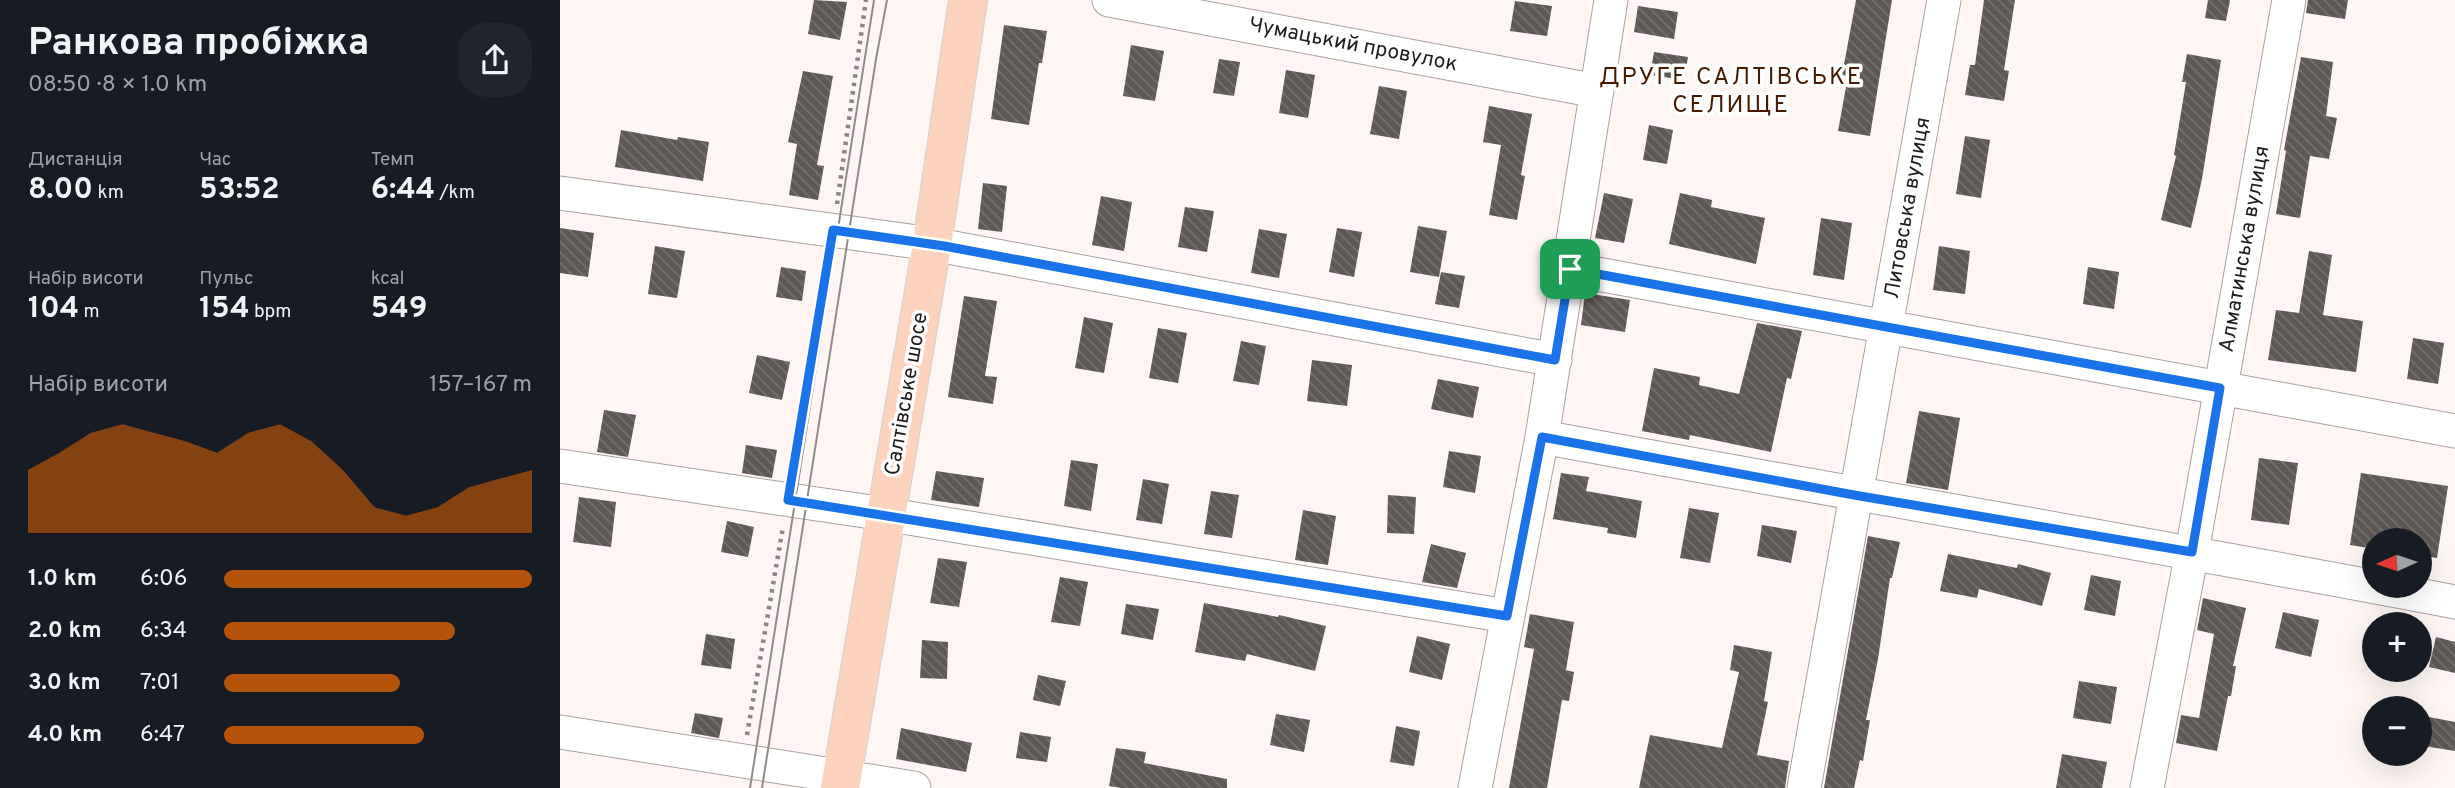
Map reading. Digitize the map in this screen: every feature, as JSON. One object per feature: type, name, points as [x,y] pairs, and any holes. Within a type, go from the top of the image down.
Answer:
[{"type":"main road","name":"Салтівське шосе","points":[[841,782],[932,244],[968,0]]},
{"type":"street","name":"Чумацький провулок","points":[[1109,0],[1597,91]]},
{"type":"street","points":[[1475,788],[1542,437],[1611,0]]},
{"type":"street","name":"Литовська вулиця","points":[[1804,788],[1944,0]]},
{"type":"street","name":"Алматинська вулиця","points":[[2147,788],[2192,552],[2290,0]]},
{"type":"street","points":[[560,192],[932,244],[1555,360]]},
{"type":"street","points":[[1570,269],[2455,431]]},
{"type":"street","points":[[1542,437],[1854,495],[2192,552],[2455,602]]},
{"type":"street","points":[[560,466],[887,515],[1507,616]]},
{"type":"street","points":[[560,732],[742,760],[841,782],[914,788]]},
{"type":"path","points":[[742,760],[833,230],[866,0]]},
{"type":"building","points":[[814,0],[847,2],[840,40],[808,34]]},
{"type":"building","points":[[1856,0],[1892,0],[1870,136],[1838,131],[1848,76],[1842,75]]},
{"type":"building","points":[[1984,0],[2015,0],[2004,70],[2009,71],[2004,101],[1965,95],[1970,65],[1975,65]]},
{"type":"building","points":[[2208,0],[2230,0],[2226,21],[2205,18]]},
{"type":"building","points":[[2308,0],[2348,0],[2345,19],[2306,13]]},
{"type":"building","points":[[1515,1],[1552,6],[1547,36],[1510,31]]},
{"type":"building","points":[[1638,6],[1678,12],[1674,39],[1634,32]]},
{"type":"building","points":[[1004,25],[1047,31],[1029,125],[991,119]]},
{"type":"building","points":[[1131,45],[1164,51],[1155,101],[1123,96]]},
{"type":"building","points":[[1654,52],[1688,57],[1684,80],[1650,75]]},
{"type":"building","points":[[2187,54],[2221,60],[2202,179],[2191,228],[2161,220],[2176,156]]},
{"type":"building","points":[[2301,57],[2333,62],[2326,116],[2337,118],[2329,159],[2310,156],[2300,218],[2276,214],[2286,151],[2284,150]]},
{"type":"building","points":[[1219,59],[1240,62],[1234,96],[1213,93]]},
{"type":"building","points":[[1286,70],[1315,75],[1308,118],[1279,113]]},
{"type":"building","points":[[803,71],[833,76],[817,165],[824,166],[818,200],[789,195],[797,144],[788,142]]},
{"type":"building","points":[[1379,86],[1407,91],[1399,139],[1370,134]]},
{"type":"building","points":[[1489,106],[1532,114],[1521,175],[1525,176],[1517,220],[1489,215],[1501,145],[1483,142]]},
{"type":"building","points":[[1649,125],[1673,130],[1667,164],[1643,160]]},
{"type":"building","points":[[621,130],[677,140],[678,137],[709,142],[703,181],[615,167]]},
{"type":"building","points":[[1965,136],[1990,140],[1981,198],[1956,194]]},
{"type":"building","points":[[983,183],[1007,186],[1002,232],[978,229]]},
{"type":"building","points":[[1604,193],[1633,199],[1624,243],[1595,238]]},
{"type":"building","points":[[1680,193],[1712,200],[1711,207],[1765,218],[1756,264],[1669,244]]},
{"type":"building","points":[[1101,196],[1132,202],[1124,251],[1092,245]]},
{"type":"building","points":[[1185,207],[1214,211],[1207,252],[1178,247]]},
{"type":"building","points":[[1821,218],[1852,223],[1844,280],[1813,275]]},
{"type":"building","points":[[1418,226],[1447,231],[1439,277],[1410,272]]},
{"type":"building","points":[[560,228],[594,233],[588,277],[560,273]]},
{"type":"building","points":[[1337,228],[1362,232],[1354,277],[1329,272]]},
{"type":"building","points":[[1259,229],[1287,234],[1279,278],[1251,273]]},
{"type":"building","points":[[655,246],[685,251],[677,298],[648,294]]},
{"type":"building","points":[[1939,246],[1970,251],[1965,294],[1933,290]]},
{"type":"building","points":[[2309,251],[2332,255],[2323,315],[2363,321],[2356,372],[2268,360],[2276,310],[2299,313]]},
{"type":"building","points":[[781,267],[806,271],[802,301],[776,297]]},
{"type":"building","points":[[2088,267],[2119,272],[2114,309],[2083,304]]},
{"type":"building","points":[[1441,272],[1465,276],[1459,308],[1435,304]]},
{"type":"building","points":[[1585,293],[1630,300],[1625,332],[1581,325]]},
{"type":"building","points":[[964,296],[997,301],[985,376],[997,377],[993,404],[948,397]]},
{"type":"building","points":[[1084,317],[1113,323],[1104,373],[1075,368]]},
{"type":"building","points":[[1757,323],[1802,331],[1791,379],[1787,378],[1771,452],[1690,435],[1689,440],[1642,431],[1654,368],[1700,377],[1699,385],[1739,394]]},
{"type":"building","points":[[1158,328],[1187,333],[1178,383],[1149,378]]},
{"type":"building","points":[[2413,338],[2444,343],[2438,384],[2407,379]]},
{"type":"building","points":[[1241,341],[1266,346],[1259,385],[1233,381]]},
{"type":"building","points":[[757,355],[790,362],[782,400],[749,393]]},
{"type":"building","points":[[1312,360],[1352,365],[1347,406],[1307,401]]},
{"type":"building","points":[[1438,379],[1479,387],[1473,418],[1431,409]]},
{"type":"building","points":[[604,410],[636,415],[628,457],[597,452]]},
{"type":"building","points":[[1919,411],[1960,418],[1948,490],[1906,483]]},
{"type":"building","points":[[746,445],[777,450],[772,478],[742,473]]},
{"type":"building","points":[[1449,451],[1481,456],[1475,493],[1443,487]]},
{"type":"building","points":[[2259,458],[2298,463],[2289,525],[2251,520]]},
{"type":"building","points":[[1071,460],[1098,464],[1091,511],[1064,506]]},
{"type":"building","points":[[936,471],[984,478],[979,507],[931,500]]},
{"type":"building","points":[[1561,473],[1589,477],[1586,491],[1642,501],[1636,538],[1607,533],[1608,528],[1553,519]]},
{"type":"building","points":[[2361,473],[2448,486],[2437,558],[2432,557],[2432,528],[2362,528],[2362,547],[2350,545]]},
{"type":"building","points":[[1143,479],[1169,484],[1162,524],[1136,520]]},
{"type":"building","points":[[1211,491],[1239,495],[1232,538],[1204,534]]},
{"type":"building","points":[[1388,495],[1416,497],[1414,534],[1387,533]]},
{"type":"building","points":[[579,497],[616,502],[611,547],[573,542]]},
{"type":"building","points":[[1689,508],[1719,513],[1710,563],[1680,558]]},
{"type":"building","points":[[1303,510],[1336,516],[1328,565],[1295,560]]},
{"type":"building","points":[[727,521],[754,527],[748,557],[721,552]]},
{"type":"building","points":[[1762,525],[1797,531],[1791,563],[1757,556]]},
{"type":"building","points":[[1868,536],[1900,542],[1890,578],[1866,720],[1870,720],[1863,761],[1860,760],[1854,788],[1824,788]]},
{"type":"building","points":[[1431,544],[1466,553],[1457,588],[1422,582]]},
{"type":"building","points":[[1948,554],[2017,568],[2018,564],[2051,573],[2042,606],[1979,589],[1977,598],[1940,591]]},
{"type":"building","points":[[938,558],[967,562],[959,607],[930,603]]},
{"type":"building","points":[[2091,575],[2121,581],[2115,616],[2084,610]]},
{"type":"building","points":[[1060,577],[1088,582],[1080,626],[1051,622]]},
{"type":"building","points":[[2203,598],[2246,608],[2233,666],[2236,666],[2231,696],[2228,696],[2217,751],[2176,743],[2181,715],[2199,718],[2214,634],[2197,630]]},
{"type":"building","points":[[1204,603],[1278,617],[1279,615],[1326,626],[1315,671],[1247,654],[1245,661],[1195,652]]},
{"type":"building","points":[[1126,604],[1159,609],[1153,640],[1121,634]]},
{"type":"building","points":[[2283,612],[2319,620],[2311,657],[2275,648]]},
{"type":"building","points":[[1530,614],[1574,622],[1566,670],[1574,672],[1569,701],[1562,700],[1547,788],[1509,788],[1534,649],[1524,647]]},
{"type":"building","points":[[706,634],[735,639],[731,669],[701,665]]},
{"type":"building","points":[[1417,636],[1450,644],[1442,680],[1409,672]]},
{"type":"building","points":[[2436,637],[2455,642],[2455,673],[2432,668]]},
{"type":"building","points":[[922,640],[948,642],[947,679],[920,678]]},
{"type":"building","points":[[1734,645],[1772,652],[1764,701],[1768,702],[1757,755],[1789,761],[1785,788],[1639,788],[1650,735],[1722,748],[1739,672],[1730,670]]},
{"type":"building","points":[[1038,675],[1066,681],[1060,706],[1033,700]]},
{"type":"building","points":[[2079,681],[2117,687],[2111,724],[2073,718]]},
{"type":"building","points":[[695,713],[723,718],[719,738],[691,733]]},
{"type":"building","points":[[1276,714],[1310,720],[1304,752],[1270,745]]},
{"type":"building","points":[[2432,718],[2455,722],[2455,751],[2432,747]]},
{"type":"building","points":[[1396,726],[1420,731],[1414,766],[1390,762]]},
{"type":"building","points":[[901,728],[972,743],[966,772],[896,759]]},
{"type":"building","points":[[1020,732],[1051,737],[1047,762],[1016,758]]},
{"type":"building","points":[[1116,748],[1146,752],[1144,763],[1227,779],[1227,788],[1109,786]]},
{"type":"building","points":[[2062,754],[2107,762],[2102,788],[2056,788]]},
{"type":"tram line","points":[[750,788],[874,0]]},
{"type":"tram line","points":[[762,788],[887,0]]},
{"type":"district","name":"ДРУГЕ САЛТІВСЬКЕ СЕЛИЩЕ","points":[[1731,92]]},
{"type":"route","points":[[833,230],[944,246],[1555,360],[1570,269],[2220,388],[2192,552],[1854,495],[1542,437],[1507,616],[788,500],[833,230]]}]
